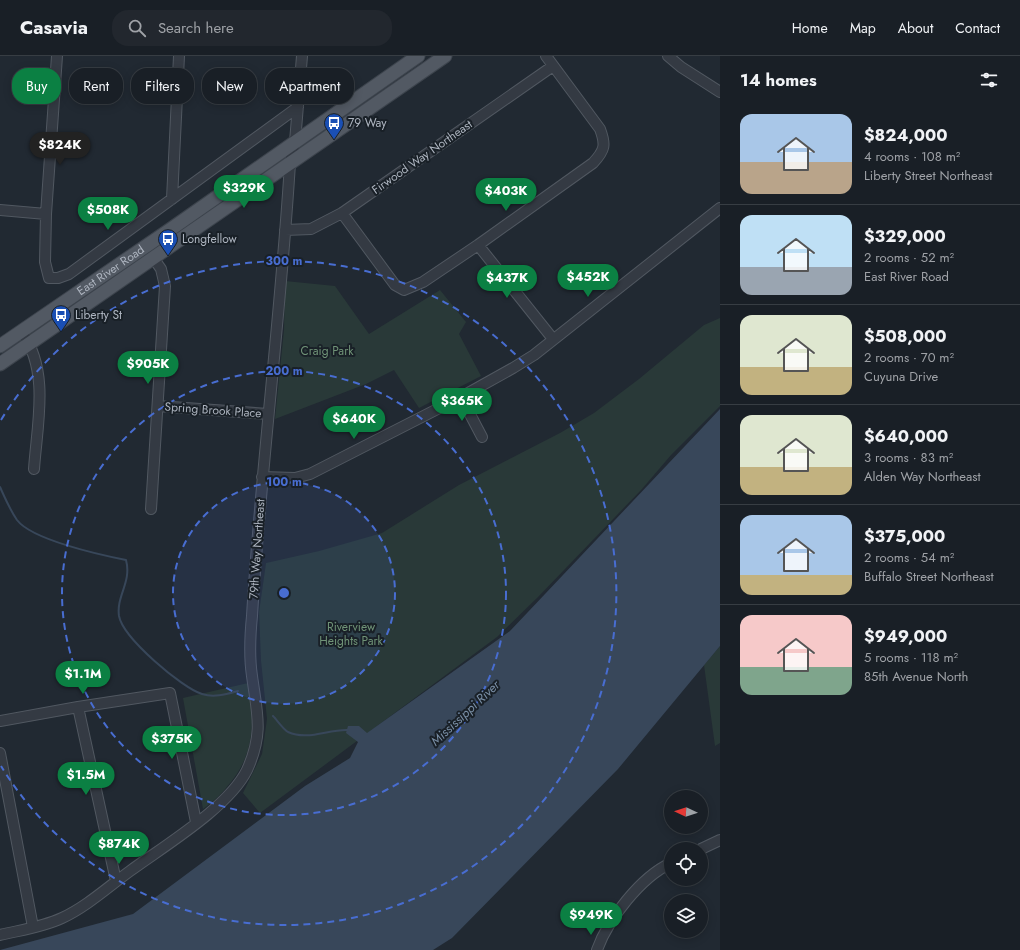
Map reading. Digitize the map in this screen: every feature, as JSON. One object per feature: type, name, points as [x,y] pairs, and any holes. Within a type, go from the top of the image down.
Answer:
[{"type":"main road","name":"East River Road","points":[[0,346],[418,56]]},
{"type":"main road","name":"East River Road","points":[[0,364],[446,56]]},
{"type":"street","points":[[56,56],[46,214],[46,262],[49,278],[58,278],[69,274],[298,107]]},
{"type":"street","points":[[172,199],[179,56]]},
{"type":"street","name":"79th Way Northeast","points":[[0,935],[62,918],[116,881],[209,814],[236,789],[253,755],[258,731],[258,707],[250,655],[262,477],[290,163],[295,142],[302,56]]},
{"type":"street","points":[[342,213],[395,285],[404,290],[423,282],[478,245],[593,163],[602,154],[605,142],[600,129],[546,56]]},
{"type":"street","points":[[668,56],[681,67],[720,92]]},
{"type":"street","name":"Firwood Way Northeast","points":[[285,230],[311,229],[342,213],[553,66]]},
{"type":"street","points":[[262,477],[295,478],[310,474],[507,372],[534,354],[720,208]]},
{"type":"street","points":[[0,210],[46,214]]},
{"type":"street","points":[[478,245],[553,339]]},
{"type":"street","points":[[151,509],[165,286],[165,278],[154,259]]},
{"type":"street","points":[[22,332],[31,344],[40,380],[34,469]]},
{"type":"street","points":[[461,397],[482,437]]},
{"type":"street","name":"Spring Brook Place","points":[[158,406],[268,414]]},
{"type":"street","points":[[0,721],[170,693],[196,822]]},
{"type":"street","points":[[78,707],[116,881]]},
{"type":"street","points":[[0,753],[33,927]]},
{"type":"street","points":[[708,846],[720,840]]},
{"type":"street","points":[[597,950],[605,931],[628,900],[645,882],[664,868]]},
{"type":"green space","name":"Craig Park","points":[[285,281],[335,286],[369,334],[440,290],[466,322],[459,334],[481,376],[419,408],[394,370],[366,384],[275,419],[284,330]]},
{"type":"green space","name":"Riverview Heights Park","points":[[720,318],[720,406],[671,455],[642,489],[538,597],[497,637],[260,813],[243,793],[262,754],[267,719],[261,661],[259,612],[266,563],[319,551],[382,533],[459,485],[560,433],[594,413],[639,379],[704,325]]},
{"type":"green space","points":[[720,646],[720,743],[715,746],[704,665]]},
{"type":"green space","points":[[248,683],[252,712],[252,725],[248,751],[236,776],[221,794],[203,809],[183,698]]},
{"type":"water","name":"Mississippi River","points":[[720,409],[720,646],[618,769],[452,938],[433,950],[0,950],[133,914],[305,786],[350,758],[358,742],[346,733],[348,726],[359,726],[367,733],[510,631]]},
{"type":"waterway","points":[[0,487],[17,520],[37,534],[68,546],[126,560],[127,575],[120,602],[119,616],[131,637],[154,661],[181,682],[202,694],[216,696],[238,691]]},
{"type":"waterway","points":[[273,716],[286,731],[296,734],[310,735],[348,730]]},
{"type":"place","name":"79 Way","points":[[334,140]]},
{"type":"place","name":"Longfellow","points":[[168,256]]},
{"type":"place","name":"Liberty St","points":[[61,332]]}]
